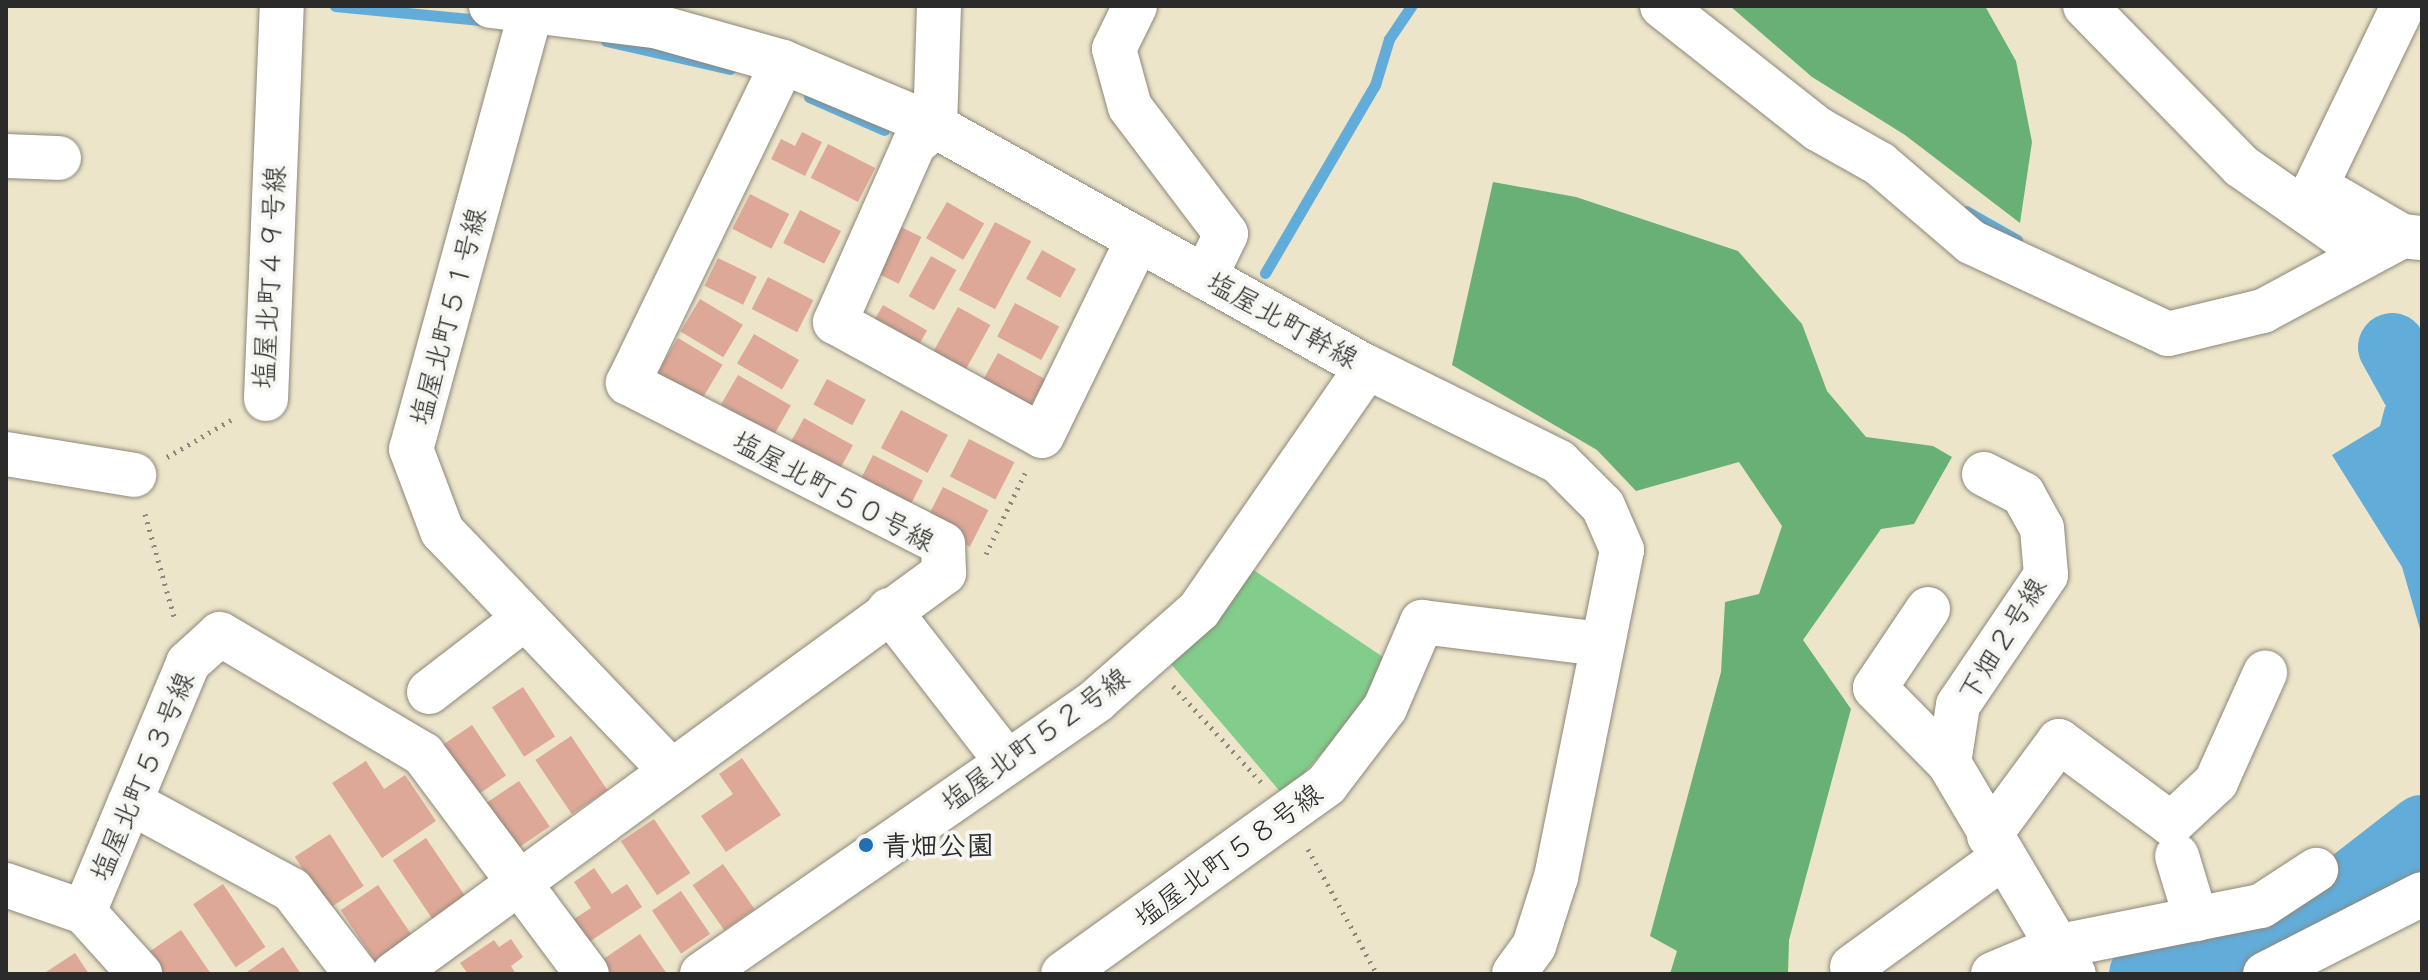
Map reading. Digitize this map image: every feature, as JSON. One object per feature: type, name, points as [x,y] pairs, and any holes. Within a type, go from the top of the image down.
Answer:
[{"type":"street","name":"塩屋北町４９号線","points":[[266,399],[282,6]]},
{"type":"street","points":[[939,6],[935,126],[914,144],[835,322],[1042,436],[1138,239]]},
{"type":"street","points":[[1135,6],[1114,49],[1130,107],[1226,234],[1205,277]]},
{"type":"street","points":[[1662,6],[1818,129],[1880,164],[1971,242],[2168,334],[2263,311],[2397,243]]},
{"type":"street","points":[[2085,6],[2241,166],[2397,243]]},
{"type":"street","points":[[2397,243],[2316,186],[2403,6]]},
{"type":"street","name":"塩屋北町幹線","points":[[511,8],[655,26],[783,62],[935,126],[1367,367],[1559,462],[1603,506],[1622,550],[1556,877],[1534,946],[1514,974]]},
{"type":"street","name":"塩屋北町５１号線","points":[[511,8],[411,449],[442,531],[670,770]]},
{"type":"street","name":"塩屋北町５０号線","points":[[394,974],[889,610],[944,573],[943,544],[628,383],[783,62]]},
{"type":"street","points":[[6,156],[59,158]]},
{"type":"street","name":"塩屋北町５２号線","points":[[702,974],[1097,700],[1199,610],[1367,367]]},
{"type":"street","points":[[6,454],[120,472]]},
{"type":"street","name":"下畑２号線","points":[[1949,763],[1958,705],[2046,575],[2042,528],[2023,494],[1984,474]]},
{"type":"street","points":[[1928,609],[1875,688],[1949,763],[1995,847],[2068,961]]},
{"type":"street","points":[[889,610],[1007,762]]},
{"type":"street","points":[[429,692],[525,618]]},
{"type":"street","name":"塩屋北町５８号線","points":[[1063,974],[1327,784],[1385,708],[1422,622],[1601,644]]},
{"type":"street","name":"塩屋北町５３号線","points":[[84,912],[188,663],[220,634],[423,754],[520,880],[587,974]]},
{"type":"street","points":[[1852,967],[1995,847],[2059,741],[2171,824],[2216,782],[2265,673]]},
{"type":"street","points":[[130,802],[292,890],[356,974]]},
{"type":"street","points":[[2177,856],[2196,919]]},
{"type":"street","points":[[1993,974],[2068,961],[2196,919],[2261,906],[2316,870]]},
{"type":"street","points":[[6,885],[84,912],[140,974]]},
{"type":"street","points":[[2265,974],[2422,894]]},
{"type":"path","name":"塩屋北町４９号線","points":[[120,472],[266,399]]},
{"type":"path","points":[[944,573],[985,556],[1042,436]]},
{"type":"path","points":[[120,472],[188,663]]},
{"type":"green space","points":[[1730,6],[1985,6],[2016,61],[2032,142],[2020,223],[1905,135],[1812,77]]},
{"type":"green space","points":[[1493,182],[1576,197],[1738,251],[1802,324],[1827,391],[1866,437],[1933,446],[1952,457],[1914,524],[1881,529],[1803,640],[1851,709],[1789,940],[1788,974],[1670,974],[1677,951],[1650,936],[1721,672],[1725,602],[1759,594],[1782,526],[1739,462],[1636,491],[1597,450],[1452,365]]},
{"type":"green space","points":[[1252,569],[1383,657],[1360,710],[1284,796],[1171,664]]},
{"type":"water","points":[[2422,386],[2422,636],[2402,567],[2332,455],[2380,426],[2385,407]]},
{"type":"building","points":[[802,132],[822,142],[805,176],[771,159],[781,139],[795,146]]},
{"type":"building","points":[[828,144],[875,168],[858,202],[811,178]]},
{"type":"building","points":[[750,194],[789,214],[771,249],[732,229]]},
{"type":"building","points":[[947,202],[984,224],[963,260],[926,238]]},
{"type":"building","points":[[800,210],[841,231],[824,264],[783,243]]},
{"type":"building","points":[[995,222],[1031,241],[995,309],[959,290]]},
{"type":"building","points":[[899,226],[921,237],[899,284],[876,273]]},
{"type":"building","points":[[1042,250],[1076,269],[1060,298],[1026,279]]},
{"type":"building","points":[[931,256],[956,270],[934,310],[909,296]]},
{"type":"building","points":[[718,258],[757,277],[743,305],[704,286]]},
{"type":"building","points":[[768,277],[813,300],[797,332],[752,309]]},
{"type":"building","points":[[700,299],[743,325],[723,357],[680,332]]},
{"type":"building","points":[[1015,303],[1059,326],[1041,360],[997,337]]},
{"type":"building","points":[[883,305],[927,331],[912,357],[868,332]]},
{"type":"building","points":[[958,307],[990,325],[963,374],[931,356]]},
{"type":"building","points":[[754,334],[799,360],[782,389],[737,363]]},
{"type":"building","points":[[678,338],[723,365],[701,401],[656,374]]},
{"type":"building","points":[[998,353],[1045,379],[1028,411],[981,384]]},
{"type":"building","points":[[738,375],[791,406],[774,435],[721,404]]},
{"type":"building","points":[[827,379],[866,400],[852,425],[813,405]]},
{"type":"building","points":[[901,410],[948,435],[928,473],[881,448]]},
{"type":"building","points":[[804,418],[853,445],[837,473],[788,446]]},
{"type":"building","points":[[969,439],[1014,462],[995,500],[950,476]]},
{"type":"building","points":[[873,455],[923,480],[907,512],[857,487]]},
{"type":"building","points":[[943,487],[988,510],[970,547],[924,524]]},
{"type":"building","points":[[523,687],[555,736],[524,757],[492,707]]},
{"type":"building","points":[[472,725],[506,776],[475,796],[441,746]]},
{"type":"building","points":[[571,736],[607,790],[572,814],[535,760]]},
{"type":"building","points":[[742,758],[781,815],[726,852],[701,816],[733,794],[719,774]]},
{"type":"building","points":[[366,761],[384,789],[405,775],[436,821],[382,858],[332,783]]},
{"type":"building","points":[[519,781],[550,827],[517,849],[486,803]]},
{"type":"building","points":[[654,819],[690,873],[657,895],[621,841]]},
{"type":"building","points":[[330,834],[364,886],[329,909],[295,857]]},
{"type":"building","points":[[426,838],[466,898],[433,920],[393,860]]},
{"type":"building","points":[[723,864],[755,909],[724,930],[693,885]]},
{"type":"building","points":[[594,868],[612,894],[627,884],[642,907],[589,942],[574,919],[591,908],[574,882]]},
{"type":"building","points":[[223,884],[265,947],[236,967],[193,904]]},
{"type":"building","points":[[378,885],[413,937],[376,962],[341,910]]},
{"type":"building","points":[[681,891],[710,934],[681,954],[652,911]]},
{"type":"building","points":[[181,930],[211,974],[163,974],[149,952]]},
{"type":"building","points":[[640,934],[667,974],[611,974],[602,960]]},
{"type":"building","points":[[511,939],[523,957],[511,966],[516,974],[468,974],[460,963],[494,940],[499,947]]},
{"type":"building","points":[[283,947],[301,974],[244,974]]},
{"type":"building","points":[[75,953],[89,974],[43,974]]},
{"type":"waterway","points":[[335,6],[490,21]]},
{"type":"waterway","points":[[1265,273],[1375,85],[1389,39],[1411,6]]},
{"type":"waterway","points":[[606,41],[730,69]]},
{"type":"waterway","points":[[809,97],[884,130]]},
{"type":"waterway","points":[[1966,211],[2017,240]]},
{"type":"waterway","points":[[2392,347],[2422,401]]},
{"type":"waterway","points":[[2143,974],[2306,919],[2422,829]]},
{"type":"place","name":"青畑公園","points":[[866,845]]}]
